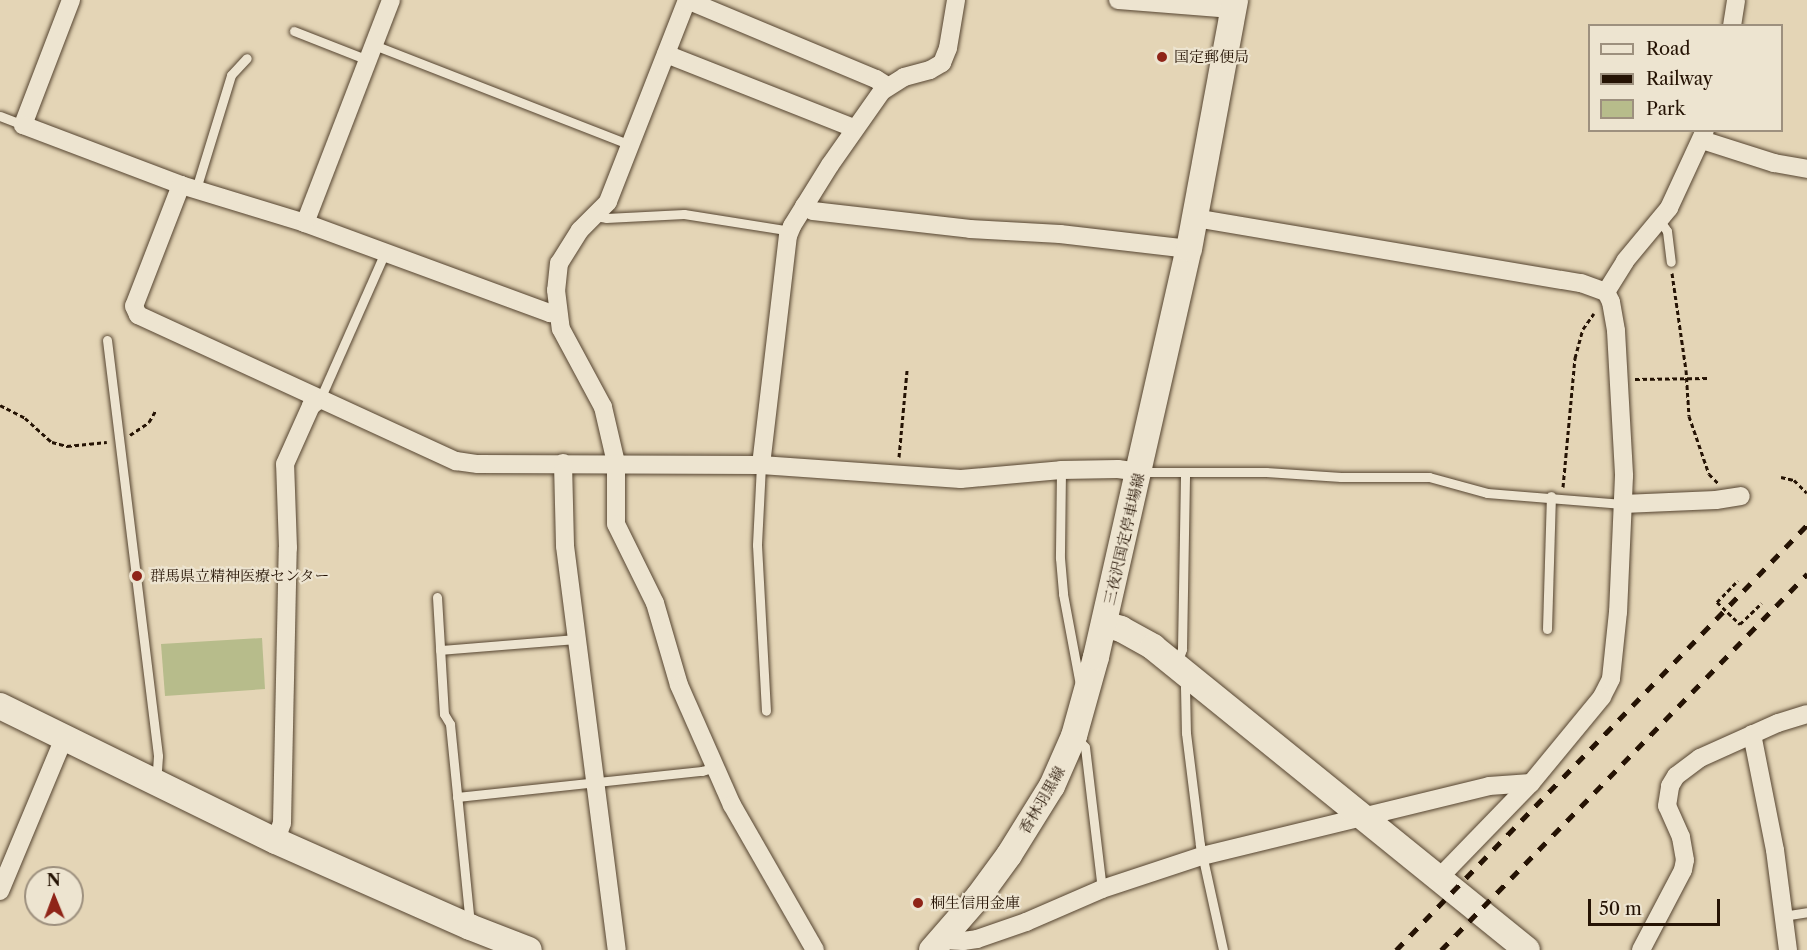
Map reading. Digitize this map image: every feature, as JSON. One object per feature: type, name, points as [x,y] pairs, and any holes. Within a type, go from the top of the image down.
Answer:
[{"type":"main road","name":"三夜沢国定停車場線","points":[[1234,5],[1189,249],[1104,624],[1142,639],[1183,670],[1527,950]]},
{"type":"main road","name":"香林羽黒線","points":[[937,945],[1009,855],[1039,809],[1074,736],[1104,624]]},
{"type":"main road","points":[[0,706],[276,841],[470,927],[529,950]]},
{"type":"street","points":[[71,0],[24,125],[188,187],[305,223],[550,313],[558,311]]},
{"type":"street","points":[[305,223],[391,0]]},
{"type":"street","points":[[815,950],[732,805],[679,685],[656,603],[617,529],[616,462],[603,407],[561,329],[556,290],[559,263],[567,248],[592,216],[608,202],[687,0],[876,79],[886,86]]},
{"type":"street","points":[[761,465],[790,231],[854,129],[886,86],[904,77],[930,70],[942,63],[948,48],[956,0]]},
{"type":"street","points":[[1118,0],[1234,5]]},
{"type":"street","points":[[1732,24],[1736,0]]},
{"type":"street","points":[[666,54],[854,129]]},
{"type":"street","points":[[1440,877],[1531,783],[1602,698],[1611,679],[1623,504],[1616,331],[1608,297],[1636,247],[1660,221],[1680,189],[1704,135],[1774,163],[1807,168]]},
{"type":"street","points":[[188,187],[134,306],[138,315],[456,461],[478,464],[616,462],[761,465],[895,476],[985,478],[1061,470],[1118,469],[1139,472]]},
{"type":"street","points":[[804,206],[813,211],[970,229],[1060,234],[1189,249]]},
{"type":"street","points":[[1195,218],[1581,283],[1608,297]]},
{"type":"street","points":[[276,841],[283,811],[288,548],[285,464],[311,406],[320,399]]},
{"type":"street","points":[[563,464],[565,546],[617,950]]},
{"type":"street","points":[[1623,504],[1716,500],[1741,496]]},
{"type":"street","points":[[1641,950],[1683,870],[1685,860],[1681,837],[1667,806],[1670,786],[1688,765],[1752,734],[1807,714]]},
{"type":"street","points":[[1752,734],[1775,850],[1788,950]]},
{"type":"street","points":[[0,891],[64,738]]},
{"type":"street","points":[[937,945],[963,941],[980,944],[1102,889],[1202,856],[1495,785],[1531,783]]},
{"type":"lane","points":[[294,32],[371,53],[631,145]]},
{"type":"lane","points":[[188,187],[231,75],[247,58]]},
{"type":"lane","points":[[0,116],[24,125]]},
{"type":"lane","points":[[592,216],[606,218],[684,214],[790,231]]},
{"type":"lane","points":[[1660,221],[1667,231],[1671,262]]},
{"type":"lane","points":[[320,399],[385,252]]},
{"type":"lane","points":[[107,340],[158,756],[157,770],[152,781]]},
{"type":"lane","points":[[761,465],[757,545],[766,711]]},
{"type":"lane","points":[[1061,470],[1060,558],[1064,594],[1079,683],[1087,694]]},
{"type":"lane","points":[[1139,472],[1266,472],[1341,477],[1429,477],[1487,493],[1551,496],[1623,504]]},
{"type":"lane","points":[[1185,473],[1182,649],[1186,733],[1202,856],[1223,950]]},
{"type":"lane","points":[[1547,629],[1551,496]]},
{"type":"lane","points":[[437,597],[444,714],[450,724],[470,927]]},
{"type":"lane","points":[[440,650],[578,639]]},
{"type":"lane","points":[[1074,736],[1085,747],[1102,889]]},
{"type":"lane","points":[[458,797],[702,771],[715,767]]},
{"type":"lane","points":[[1783,916],[1807,912]]},
{"type":"path","points":[[1671,262],[1687,378],[1689,416],[1706,466],[1718,483]]},
{"type":"path","points":[[1561,497],[1575,358],[1583,329],[1608,297]]},
{"type":"path","points":[[895,476],[898,467],[907,370]]},
{"type":"path","points":[[1619,379],[1708,378]]},
{"type":"path","points":[[0,405],[25,417],[52,442],[67,447],[120,439],[136,433],[149,422],[156,410]]},
{"type":"path","points":[[1781,477],[1794,480],[1807,493]]},
{"type":"path","points":[[1738,580],[1717,602],[1740,624],[1762,603]]},
{"type":"green space","points":[[262,638],[265,689],[165,696],[161,644]]},
{"type":"railway","points":[[1396,950],[1807,525]]},
{"type":"railway","points":[[1441,950],[1807,574]]},
{"type":"place","name":"国定郵便局","points":[[1162,57]]},
{"type":"place","name":"群馬県立精神医療センター","points":[[137,576]]},
{"type":"place","name":"桐生信用金庫","points":[[918,903]]}]
